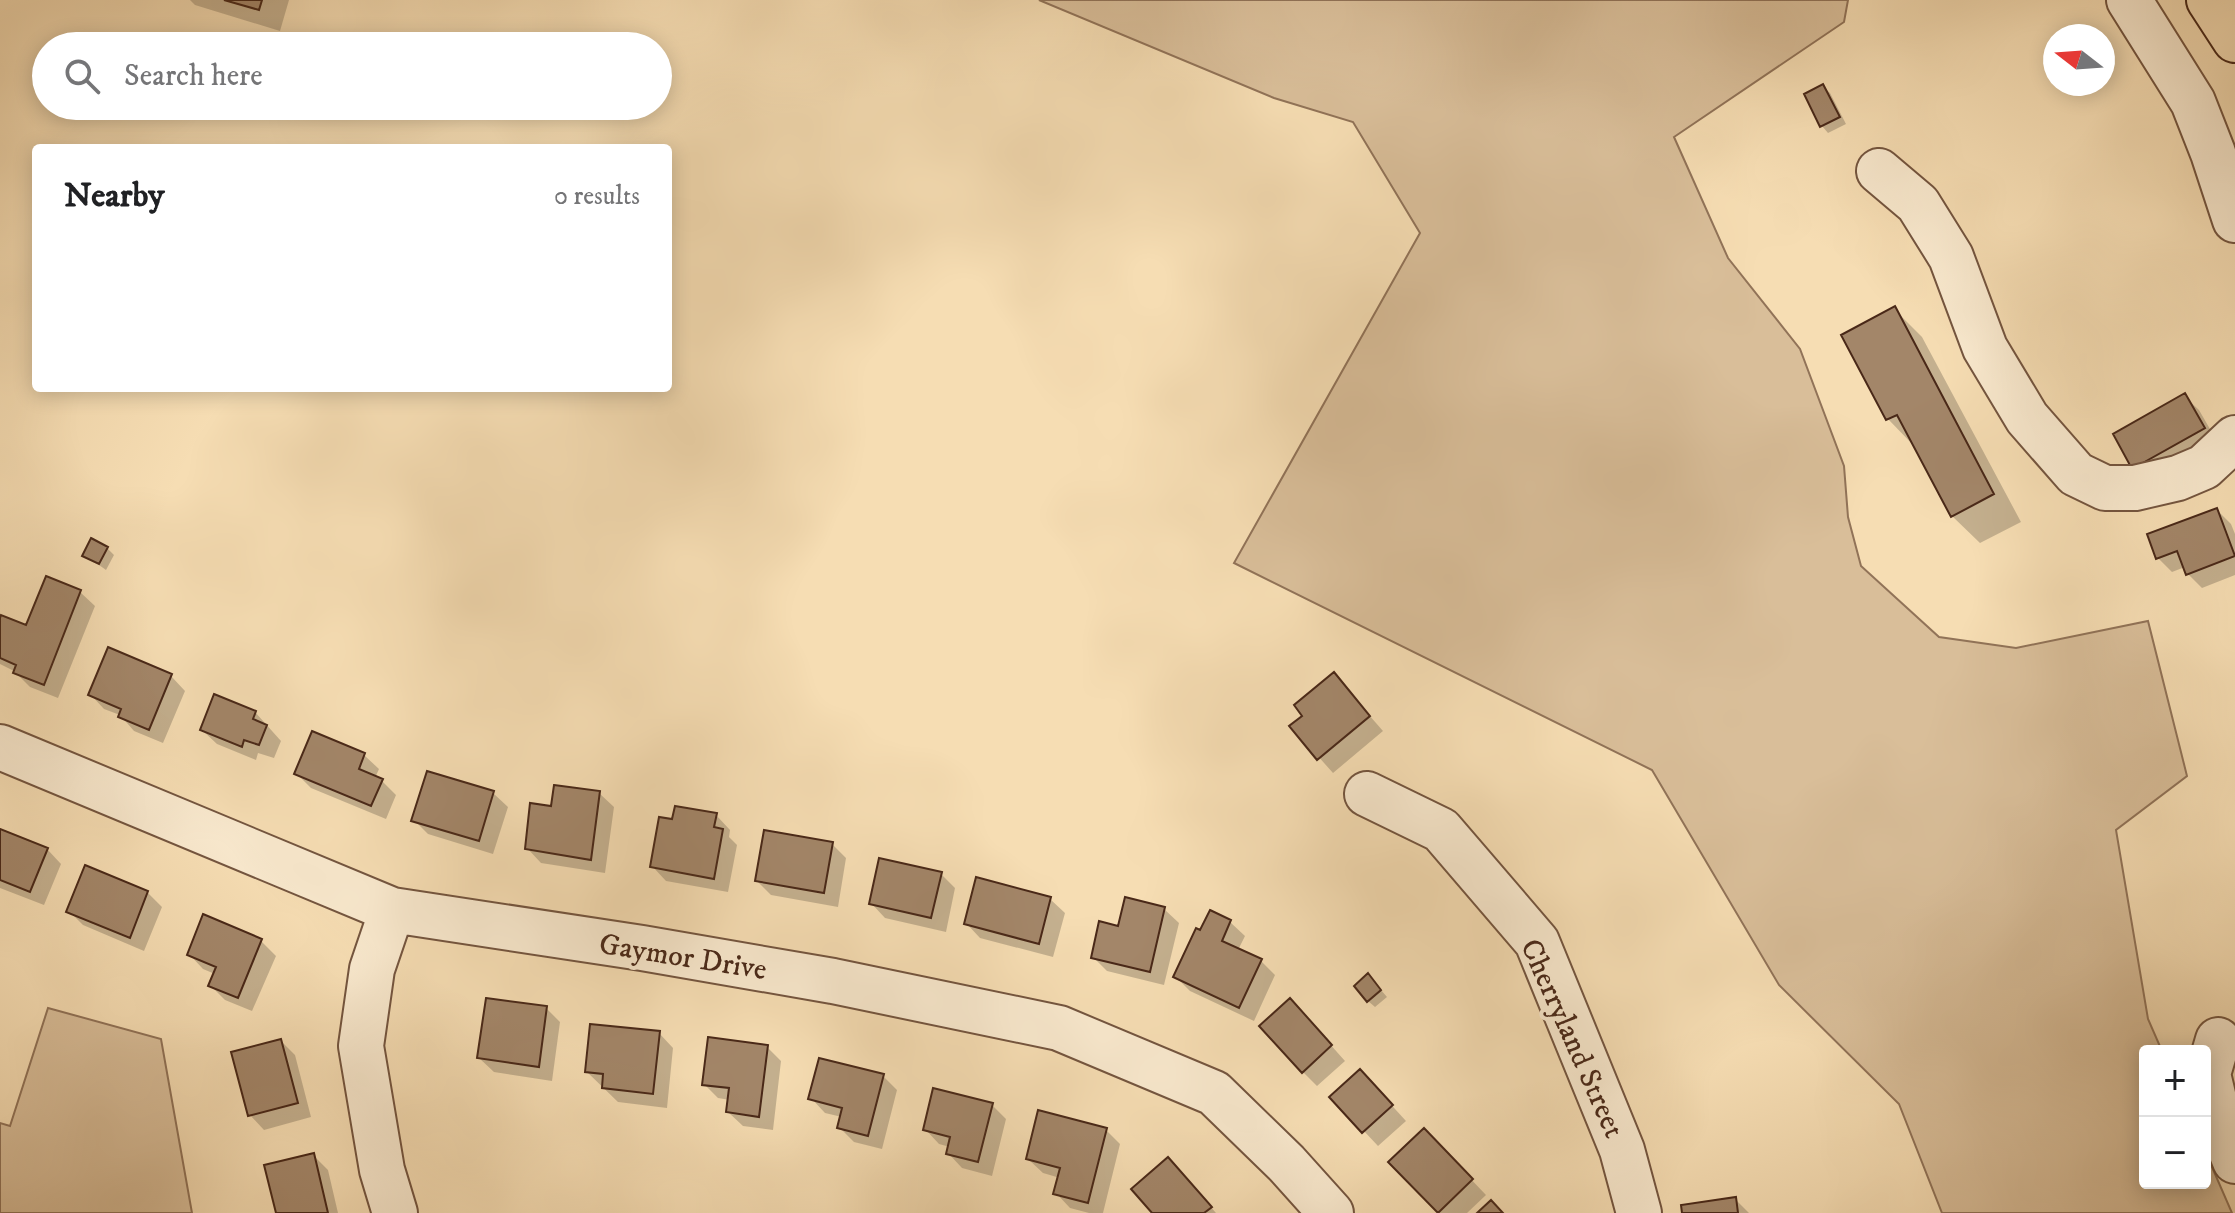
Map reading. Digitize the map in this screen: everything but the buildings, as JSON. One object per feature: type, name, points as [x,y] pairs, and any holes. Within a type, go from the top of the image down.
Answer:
[{"type":"main road","points":[[2209,0],[2235,40]]},
{"type":"street","points":[[2129,0],[2193,102],[2235,220]]},
{"type":"street","points":[[1879,171],[1918,204],[1951,257],[1985,348],[2027,418],[2076,474],[2105,488],[2135,488],[2178,478],[2204,467],[2235,438]]},
{"type":"street","name":"Gaymor Drive","points":[[0,747],[392,910],[833,981],[1059,1028],[1214,1093],[1286,1163],[1331,1213]]},
{"type":"street","name":"Cherryland Street","points":[[1367,794],[1441,830],[1537,942],[1622,1150],[1639,1213]]},
{"type":"street","points":[[392,910],[372,969],[361,1046],[382,1170],[395,1213]]},
{"type":"street","points":[[2218,1040],[2208,1074],[2220,1124],[2235,1161]]},
{"type":"shaded area","points":[[1039,0],[1848,0],[1844,22],[1674,137],[1728,258],[1800,349],[1844,466],[1848,517],[1861,566],[1939,637],[2016,648],[2148,621],[2187,776],[2116,830],[2148,1019],[2159,1045],[2139,1045],[2139,1189],[2211,1189],[2211,1165],[2232,1213],[1942,1213],[1899,1104],[1779,985],[1652,770],[1234,563],[1420,233],[1353,122],[1274,98]]},
{"type":"shaded area","points":[[48,1008],[161,1039],[192,1213],[0,1213],[0,1123],[10,1126]]}]
